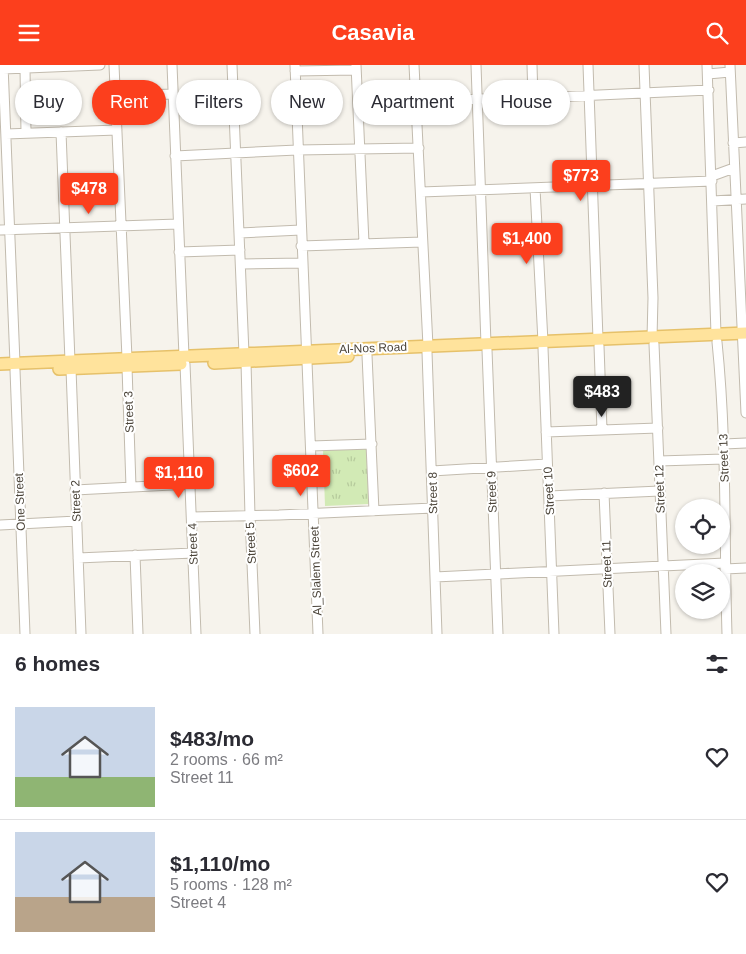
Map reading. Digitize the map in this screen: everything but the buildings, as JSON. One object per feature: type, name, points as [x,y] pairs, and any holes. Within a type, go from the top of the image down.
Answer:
[{"type":"main road","name":"Al-Nos Road","points":[[0,371],[15,367],[744,337]]},
{"type":"main road","name":"Al-Nos Road","points":[[307,355],[367,355],[427,349]]},
{"type":"main road","name":"Al-Nos Road","points":[[0,364],[15,367]]},
{"type":"street","points":[[3,67],[100,65]]},
{"type":"street","name":"Street 3","points":[[114,65],[115,80]]},
{"type":"street","name":"Street 4","points":[[172,65],[196,634]]},
{"type":"street","name":"Street 5","points":[[232,65],[242,264],[255,634]]},
{"type":"street","name":"Street 8","points":[[414,65],[415,80]]},
{"type":"street","name":"Street 9","points":[[476,65],[498,634]]},
{"type":"street","points":[[532,65],[532,80]]},
{"type":"street","points":[[588,65],[602,430]]},
{"type":"street","name":"Street 12","points":[[644,65],[653,341],[666,634]]},
{"type":"street","name":"One Street","points":[[3,67],[2,98],[6,134],[4,230],[15,367],[25,634]]},
{"type":"street","points":[[295,68],[356,67],[364,243]]},
{"type":"street","points":[[25,68],[26,133]]},
{"type":"street","name":"Al_Slalem Street","points":[[295,68],[318,634]]},
{"type":"street","points":[[708,69],[730,69],[744,337],[746,413]]},
{"type":"street","name":"Street 13","points":[[708,69],[717,338],[724,444],[725,564]]},
{"type":"street","points":[[570,96],[709,90]]},
{"type":"street","points":[[166,94],[173,94]]},
{"type":"street","points":[[472,98],[482,98]]},
{"type":"street","name":"Street 3","points":[[117,125],[131,487]]},
{"type":"street","name":"Street 8","points":[[418,125],[437,634]]},
{"type":"street","points":[[6,134],[117,130]]},
{"type":"street","name":"Street 2","points":[[61,132],[81,634]]},
{"type":"street","points":[[733,143],[746,142]]},
{"type":"street","points":[[175,156],[297,150],[419,148]]},
{"type":"street","points":[[421,193],[648,184],[712,179],[734,169]]},
{"type":"street","name":"Street 10","points":[[535,188],[553,571],[554,634]]},
{"type":"street","points":[[713,201],[746,199]]},
{"type":"street","points":[[4,230],[178,224]]},
{"type":"street","points":[[240,233],[301,231]]},
{"type":"street","points":[[301,246],[422,241]]},
{"type":"street","points":[[179,252],[240,250]]},
{"type":"street","points":[[242,264],[303,263]]},
{"type":"street","points":[[367,355],[374,511]]},
{"type":"street","points":[[546,432],[658,428]]},
{"type":"street","points":[[724,444],[746,443]]},
{"type":"street","points":[[310,446],[372,444]]},
{"type":"street","points":[[659,461],[724,459]]},
{"type":"street","points":[[432,471],[547,464]]},
{"type":"street","points":[[76,489],[191,484]]},
{"type":"street","points":[[549,496],[660,491]]},
{"type":"street","name":"Street 11","points":[[604,493],[610,634]]},
{"type":"street","points":[[192,517],[433,508]]},
{"type":"street","points":[[0,525],[77,521]]},
{"type":"street","points":[[78,558],[193,553]]},
{"type":"street","points":[[135,555],[138,634]]},
{"type":"street","points":[[436,577],[675,566]]},
{"type":"street","points":[[730,566],[746,568]]},
{"type":"street","name":"Street 13","points":[[727,619],[727,634]]},
{"type":"green space","points":[[367,448],[369,504],[325,506],[323,450]]}]
